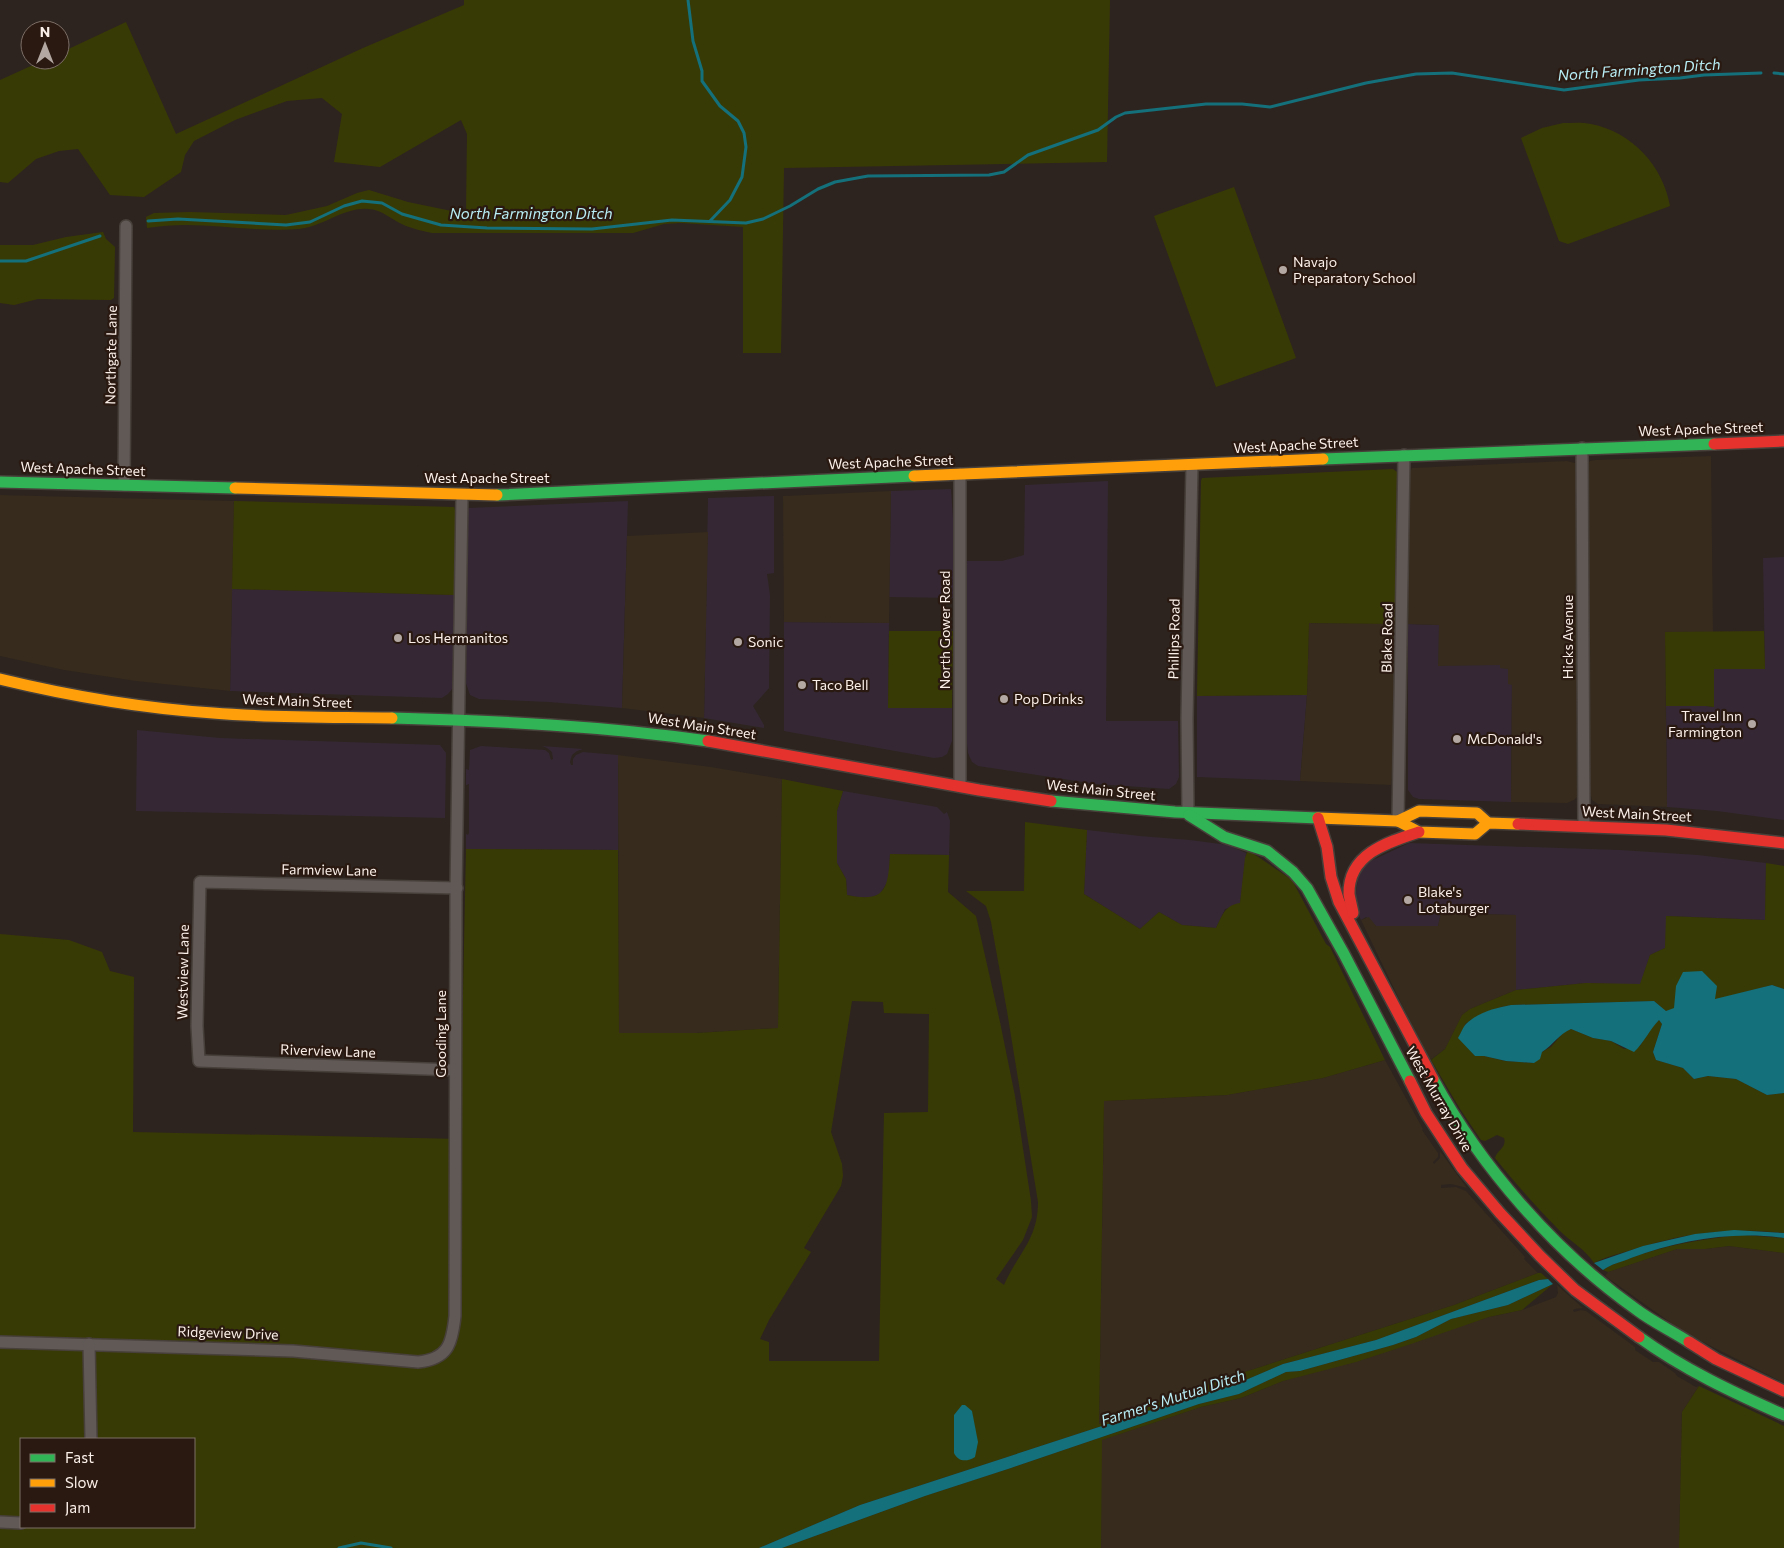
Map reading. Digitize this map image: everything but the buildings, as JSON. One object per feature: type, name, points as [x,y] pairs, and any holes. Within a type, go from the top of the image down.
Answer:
[{"type":"main road","name":"West Apache Street","points":[[0,482],[462,495],[533,494],[1404,455],[1784,441]]},
{"type":"main road","name":"West Main Street","points":[[0,679],[108,700],[198,712],[459,720],[590,727],[672,736],[960,786],[1080,804],[1188,813],[1398,821],[1419,832],[1475,834],[1488,823],[1692,832],[1784,843]]},
{"type":"main road","name":"West Main Street","points":[[1398,821],[1419,811],[1477,812],[1488,823]]},
{"type":"main road","name":"West Murray Drive","points":[[1188,813],[1224,837],[1267,851],[1293,872],[1307,888],[1344,954],[1426,1113],[1462,1168],[1540,1256],[1575,1290],[1646,1342],[1698,1374],[1739,1395],[1784,1414]]},
{"type":"main road","name":"West Murray Drive","points":[[1318,818],[1327,848],[1331,877],[1338,902],[1445,1101],[1482,1156],[1516,1199],[1555,1240],[1606,1287],[1656,1323],[1716,1359],[1784,1391]]},
{"type":"main road","points":[[1314,848],[1318,818]]},
{"type":"main road","points":[[1364,951],[1348,894],[1352,871],[1363,856],[1372,849],[1383,843],[1419,832]]},
{"type":"main road","points":[[1320,889],[1324,905],[1344,954]]},
{"type":"street","name":"Northgate Lane","points":[[124,485],[126,226]]},
{"type":"street","name":"Hicks Avenue","points":[[1582,448],[1584,826]]},
{"type":"street","name":"Blake Road","points":[[1398,821],[1404,455]]},
{"type":"street","name":"Phillips Road","points":[[1188,813],[1187,718],[1192,465]]},
{"type":"street","name":"North Gower Road","points":[[960,474],[960,786]]},
{"type":"street","name":"Gooding Lane","points":[[449,1346],[453,1336],[455,1316],[455,1070],[462,495]]},
{"type":"street","name":"Farmview Lane","points":[[200,882],[457,888]]},
{"type":"street","name":"Westview Lane","points":[[199,1062],[197,1026],[200,882]]},
{"type":"street","name":"Riverview Lane","points":[[199,1062],[455,1070]]},
{"type":"street","name":"Ridgeview Drive","points":[[0,1342],[293,1351],[418,1362],[432,1360],[441,1355],[449,1346]]},
{"type":"street","points":[[89,1344],[92,1438]]},
{"type":"street","points":[[0,1522],[20,1523]]},
{"type":"shaded area","points":[[464,0],[1110,0],[1107,162],[784,168],[781,353],[743,353],[743,227],[681,223],[664,224],[633,233],[432,233],[401,224],[383,213],[359,209],[317,225],[299,229],[280,230],[204,225],[147,228],[146,217],[154,213],[190,212],[286,215],[327,206],[369,190],[408,202],[466,214],[467,134],[461,120],[380,167],[334,162],[342,114],[322,98],[287,101],[235,120],[194,141],[185,155],[181,172],[144,197],[110,195],[78,149],[59,151],[36,159],[8,183],[0,182],[0,80],[22,70],[70,70],[70,48],[126,22],[176,134],[363,48],[464,5]]},
{"type":"shaded area","points":[[1563,123],[1588,123],[1606,128],[1632,143],[1653,165],[1666,191],[1670,206],[1568,244],[1559,241],[1521,138],[1542,128]]},
{"type":"shaded area","points":[[1234,187],[1296,358],[1216,387],[1154,216]]},
{"type":"shaded area","points":[[103,232],[106,239],[115,247],[114,298],[111,300],[38,299],[14,305],[0,303],[0,245],[33,245],[66,237]]},
{"type":"shaded area","points":[[1711,456],[1713,632],[1665,632],[1667,807],[1598,804],[1592,800],[1590,792],[1588,464],[1590,461],[1595,460]]},
{"type":"shaded area","points":[[1567,461],[1575,463],[1576,467],[1577,797],[1567,803],[1511,802],[1512,685],[1508,684],[1508,669],[1500,668],[1500,665],[1438,666],[1439,625],[1408,624],[1409,473],[1412,468]]},
{"type":"shaded area","points":[[1393,469],[1397,472],[1395,624],[1309,623],[1307,695],[1197,696],[1202,478]]},
{"type":"shaded area","points":[[1108,481],[1106,721],[1178,721],[1179,777],[1176,784],[1169,789],[1096,784],[978,766],[972,762],[968,753],[965,723],[966,561],[1002,561],[1024,555],[1025,485]]},
{"type":"shaded area","points":[[951,489],[955,547],[954,598],[889,597],[891,491]]},
{"type":"shaded area","points":[[891,491],[889,623],[784,622],[783,496]]},
{"type":"shaded area","points":[[0,495],[234,501],[230,691],[136,681],[64,670],[0,656]]},
{"type":"shaded area","points":[[774,496],[774,573],[767,574],[770,595],[769,688],[753,706],[764,728],[704,718],[708,498]]},
{"type":"shaded area","points":[[234,501],[454,507],[457,515],[455,595],[232,589]]},
{"type":"shaded area","points":[[628,501],[622,708],[479,699],[470,695],[466,683],[468,508]]},
{"type":"shaded area","points":[[708,532],[704,718],[622,708],[627,536]]},
{"type":"shaded area","points":[[1784,557],[1784,820],[1717,811],[1667,807],[1666,706],[1714,707],[1714,669],[1765,669],[1763,558]]},
{"type":"shaded area","points":[[232,589],[455,595],[452,689],[442,698],[230,691]]},
{"type":"shaded area","points":[[784,622],[889,623],[888,708],[952,708],[952,741],[947,754],[934,758],[784,731]]},
{"type":"shaded area","points":[[1309,623],[1395,624],[1391,785],[1300,781],[1307,695]]},
{"type":"shaded area","points":[[1408,624],[1439,625],[1474,665],[1500,665],[1508,668],[1508,684],[1512,684],[1511,802],[1419,799],[1413,797],[1408,790]]},
{"type":"shaded area","points":[[889,631],[953,631],[952,708],[888,708]]},
{"type":"shaded area","points":[[1764,631],[1765,669],[1714,669],[1714,707],[1666,706],[1665,632]]},
{"type":"shaded area","points":[[1307,695],[1300,781],[1197,777],[1197,696]]},
{"type":"shaded area","points":[[137,730],[220,738],[440,745],[446,753],[445,818],[136,811]]},
{"type":"shaded area","points":[[481,746],[545,750],[549,753],[551,760],[553,759],[552,752],[542,746],[583,749],[572,755],[571,765],[573,765],[573,759],[576,755],[583,752],[618,755],[618,850],[466,849],[466,834],[468,835],[469,833],[469,784],[466,785],[466,769],[469,770],[470,750]]},
{"type":"shaded area","points":[[618,755],[711,767],[782,779],[778,1028],[696,1033],[619,1033]]},
{"type":"shaded area","points":[[782,779],[843,791],[837,811],[837,863],[846,879],[847,895],[870,897],[882,891],[888,876],[890,854],[949,855],[948,892],[976,916],[1015,1096],[1031,1201],[1032,1217],[1023,1240],[996,1279],[1004,1285],[1031,1237],[1035,1226],[1038,1202],[991,922],[986,906],[966,891],[1024,891],[1025,822],[1087,830],[1084,894],[1140,929],[1159,912],[1182,925],[1216,928],[1227,909],[1240,903],[1245,858],[1248,850],[1292,880],[1326,944],[1330,947],[1385,1060],[1323,1078],[1227,1095],[1104,1101],[1099,1424],[1232,1376],[1454,1305],[1538,1273],[1541,1273],[1548,1279],[1539,1280],[1376,1340],[1283,1364],[1234,1385],[1197,1395],[860,1505],[759,1548],[0,1548],[0,934],[69,940],[102,952],[110,971],[134,977],[133,1132],[460,1139],[466,849],[618,850],[619,1033],[697,1033],[778,1028]],"holes":[[[852,1001],[883,1002],[884,1013],[929,1014],[928,1112],[884,1113],[879,1361],[769,1361],[769,1342],[760,1339],[769,1320],[811,1252],[804,1248],[841,1186],[843,1176],[842,1164],[831,1132]]]},
{"type":"shaded area","points":[[843,791],[937,807],[944,814],[947,812],[950,821],[949,855],[890,854],[889,879],[880,894],[862,898],[847,895],[846,879],[837,863],[837,811]]},
{"type":"shaded area","points":[[1087,830],[1228,845],[1246,853],[1240,904],[1225,909],[1216,928],[1182,925],[1159,912],[1140,929],[1084,894]]},
{"type":"shaded area","points":[[1409,843],[1620,850],[1698,855],[1766,863],[1765,920],[1667,916],[1665,948],[1650,955],[1640,985],[1586,983],[1516,990],[1516,915],[1441,913],[1438,926],[1376,926],[1366,917],[1361,920],[1354,905],[1360,866]]},
{"type":"shaded area","points":[[1766,863],[1784,866],[1784,989],[1772,985],[1714,1000],[1676,999],[1674,1009],[1666,1011],[1654,1001],[1511,1005],[1487,1012],[1465,1024],[1462,1041],[1475,1056],[1534,1063],[1542,1052],[1551,1047],[1564,1032],[1571,1029],[1593,1038],[1611,1041],[1624,1049],[1640,1046],[1651,1028],[1659,1020],[1662,1024],[1653,1052],[1656,1060],[1683,1068],[1694,1079],[1708,1076],[1736,1079],[1767,1095],[1784,1093],[1784,1233],[1725,1231],[1706,1233],[1650,1244],[1594,1263],[1543,1214],[1495,1158],[1503,1147],[1504,1138],[1497,1135],[1485,1141],[1481,1140],[1431,1060],[1445,1049],[1462,1015],[1470,1009],[1516,990],[1586,983],[1640,984],[1650,955],[1665,948],[1666,916],[1765,920]]},
{"type":"shaded area","points":[[1441,913],[1516,915],[1516,990],[1470,1009],[1462,1015],[1445,1049],[1429,1061],[1361,920],[1369,917],[1376,926],[1438,926]]},
{"type":"shaded area","points":[[1385,1060],[1422,1130],[1438,1153],[1438,1157],[1433,1162],[1434,1164],[1440,1158],[1440,1151],[1467,1188],[1451,1184],[1441,1185],[1441,1188],[1456,1187],[1466,1191],[1538,1273],[1454,1305],[1232,1376],[1099,1424],[1104,1101],[1227,1095],[1323,1078]]},
{"type":"shaded area","points":[[1742,1235],[1784,1238],[1784,1253],[1729,1246],[1705,1249],[1677,1249],[1608,1272],[1603,1270],[1621,1261],[1670,1246]]},
{"type":"shaded area","points":[[1729,1246],[1784,1253],[1784,1383],[1685,1333],[1605,1276],[1608,1272],[1677,1249],[1705,1249]]},
{"type":"shaded area","points":[[1553,1284],[1522,1310],[1489,1317],[1356,1362],[1283,1381],[1241,1398],[1201,1407],[1102,1440],[1101,1548],[782,1548],[925,1496],[1199,1404],[1239,1394],[1286,1372],[1300,1371],[1393,1345],[1416,1337],[1451,1319],[1508,1305]]},
{"type":"shaded area","points":[[1557,1285],[1583,1308],[1575,1309],[1573,1310],[1574,1312],[1586,1311],[1653,1362],[1659,1362],[1677,1376],[1696,1387],[1699,1386],[1682,1412],[1679,1548],[1101,1548],[1101,1440],[1201,1407],[1241,1398],[1283,1381],[1489,1317],[1522,1310],[1556,1297],[1558,1293]]},
{"type":"shaded area","points":[[1699,1386],[1784,1426],[1784,1548],[1679,1548],[1682,1412]]},
{"type":"water","points":[[1702,971],[1717,986],[1715,999],[1772,985],[1784,989],[1784,1093],[1767,1095],[1736,1079],[1708,1076],[1694,1079],[1683,1068],[1656,1060],[1653,1052],[1662,1024],[1659,1020],[1634,1052],[1611,1041],[1593,1038],[1571,1029],[1542,1052],[1540,1059],[1534,1063],[1475,1056],[1458,1038],[1465,1025],[1476,1016],[1493,1009],[1511,1005],[1654,1001],[1666,1011],[1674,1008],[1676,986],[1683,972]]},
{"type":"water","points":[[1734,1230],[1784,1233],[1784,1238],[1745,1236],[1706,1239],[1668,1246],[1603,1270],[1594,1263],[1643,1246],[1695,1234]]},
{"type":"water","points":[[1548,1279],[1553,1284],[1508,1305],[1451,1319],[1416,1337],[1393,1345],[1300,1371],[1286,1372],[1239,1394],[1199,1404],[925,1496],[782,1548],[759,1548],[860,1505],[1197,1395],[1234,1385],[1283,1364],[1376,1340],[1539,1280]]},
{"type":"water","points":[[962,1405],[965,1405],[972,1411],[978,1442],[975,1457],[969,1460],[960,1460],[954,1453],[954,1415]]},
{"type":"waterway","points":[[688,0],[693,41],[702,71],[702,81],[720,106],[738,121],[744,133],[746,147],[742,177],[730,200],[710,221]]},
{"type":"waterway","name":"North Farmington Ditch","points":[[148,221],[178,219],[286,225],[310,222],[344,206],[362,201],[382,203],[402,214],[441,225],[487,228],[592,229],[672,220],[746,223],[763,219],[790,206],[818,189],[835,182],[868,176],[989,175],[1004,172],[1028,155],[1098,130],[1125,113],[1206,104],[1242,104],[1270,107],[1366,83],[1416,74],[1452,73],[1564,90],[1639,80],[1761,73]]},
{"type":"waterway","name":"North Farmington Ditch","points":[[1774,73],[1784,74]]},
{"type":"waterway","name":"North Farmington Ditch","points":[[0,261],[26,261],[100,236]]},
{"type":"waterway","name":"Farmer's Mutual Ditch","points":[[339,1548],[361,1543],[391,1548]]},
{"type":"traffic: fast","points":[[1323,459],[1714,444]]},
{"type":"traffic: fast","points":[[497,495],[914,476]]},
{"type":"traffic: fast","points":[[0,482],[235,488]]},
{"type":"traffic: fast","points":[[392,718],[550,725],[629,731],[708,741]]},
{"type":"traffic: fast","points":[[1051,801],[1175,812],[1318,818]]},
{"type":"traffic: fast","points":[[1189,815],[1224,837],[1267,851],[1293,872],[1307,888],[1344,954],[1410,1081]]},
{"type":"traffic: fast","points":[[1433,1079],[1452,1112],[1497,1175],[1549,1235],[1607,1287],[1643,1314],[1689,1342]]},
{"type":"traffic: fast","points":[[1639,1337],[1673,1360],[1709,1380],[1784,1415]]},
{"type":"traffic: slow","points":[[914,476],[1323,459]]},
{"type":"traffic: slow","points":[[235,488],[497,495]]},
{"type":"traffic: slow","points":[[0,679],[53,691],[186,711],[258,716],[392,718]]},
{"type":"traffic: slow","points":[[1398,821],[1419,811],[1477,813],[1488,823]]},
{"type":"traffic: slow","points":[[1318,818],[1398,821],[1419,832],[1475,834],[1488,823],[1518,824]]},
{"type":"traffic: jam","points":[[1714,444],[1784,441]]},
{"type":"traffic: jam","points":[[708,741],[979,790],[1051,801]]},
{"type":"traffic: jam","points":[[1318,818],[1327,847],[1331,877],[1339,902],[1433,1079]]},
{"type":"traffic: jam","points":[[1518,824],[1666,830],[1784,843]]},
{"type":"traffic: jam","points":[[1353,913],[1349,894],[1350,880],[1355,869],[1363,859],[1383,845],[1419,832]]},
{"type":"traffic: jam","points":[[1410,1081],[1426,1113],[1462,1168],[1500,1213],[1575,1290],[1639,1337]]},
{"type":"traffic: jam","points":[[1689,1342],[1716,1359],[1784,1391]]},
{"type":"place","name":"Navajo Preparatory School","points":[[1283,270]]},
{"type":"place","name":"Los Hermanitos","points":[[398,638]]},
{"type":"place","name":"Sonic","points":[[738,642]]},
{"type":"place","name":"Taco Bell","points":[[802,685]]},
{"type":"place","name":"Pop Drinks","points":[[1004,699]]},
{"type":"place","name":"Travel Inn Farmington","points":[[1752,724]]},
{"type":"place","name":"McDonald's","points":[[1457,739]]},
{"type":"place","name":"Blake's Lotaburger","points":[[1408,900]]}]
